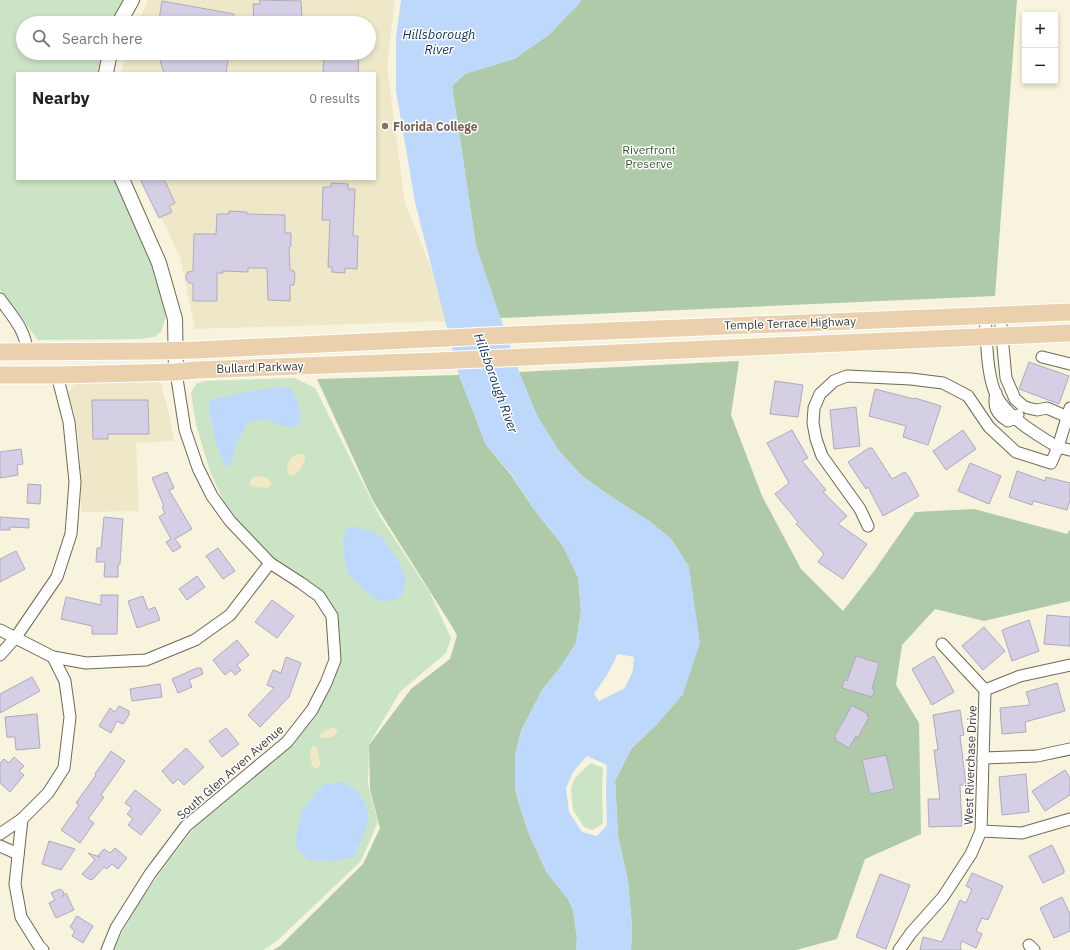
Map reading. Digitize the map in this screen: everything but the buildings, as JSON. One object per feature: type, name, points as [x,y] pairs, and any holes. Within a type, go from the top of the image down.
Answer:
[{"type":"main road","name":"Temple Terrace Highway","points":[[510,335],[1070,312]]},
{"type":"main road","name":"Temple Terrace Highway","points":[[519,357],[1070,332]]},
{"type":"main road","name":"Bullard Parkway","points":[[0,352],[156,351],[510,335]]},
{"type":"main road","name":"Bullard Parkway","points":[[0,374],[57,375],[176,372],[519,357]]},
{"type":"street","points":[[123,16],[132,0]]},
{"type":"street","points":[[106,72],[109,60]]},
{"type":"street","points":[[122,180],[159,263],[176,319],[176,372]]},
{"type":"street","points":[[0,299],[23,332],[27,352]]},
{"type":"street","points":[[868,526],[860,509],[822,456],[813,422],[814,408],[820,394],[834,381],[847,376],[911,378],[943,383],[968,396],[989,427],[1016,452],[1052,463],[1069,414],[1047,408],[1037,410],[1023,406],[1015,399],[1006,378],[994,336],[992,315]]},
{"type":"street","points":[[994,336],[989,370],[991,382],[998,397],[1008,410],[1029,429],[1058,447],[1070,450]]},
{"type":"street","points":[[1042,358],[1070,364]]},
{"type":"street","name":"South Glen Arven Avenue","points":[[107,950],[116,928],[150,874],[186,826],[288,742],[312,710],[326,683],[335,660],[332,616],[319,596],[270,563],[230,521],[212,496],[198,468],[185,430],[176,372]]},
{"type":"street","points":[[0,655],[16,637],[57,577],[71,534],[74,474],[69,422],[57,375]]},
{"type":"street","points":[[1016,418],[1023,406]]},
{"type":"street","points":[[0,630],[53,657],[86,663],[146,660],[195,640],[230,615],[270,563]]},
{"type":"street","name":"West Riverchase Drive","points":[[899,950],[911,933],[943,897],[971,854],[981,831],[985,690],[942,644]]},
{"type":"street","points":[[0,834],[22,819],[48,794],[64,768],[70,717],[65,681],[53,657]]},
{"type":"street","points":[[985,690],[1020,676],[1070,665]]},
{"type":"street","points":[[984,758],[1037,756],[1070,749]]},
{"type":"street","points":[[22,819],[15,884],[21,917],[43,950]]},
{"type":"street","points":[[981,831],[1022,833],[1070,819]]},
{"type":"street","points":[[0,846],[18,854]]},
{"type":"shaded area","name":"Florida College","points":[[148,0],[395,0],[387,66],[405,203],[452,321],[195,329],[180,257],[143,180],[376,180],[376,72],[121,72],[125,60],[376,60],[376,16],[141,16]]},
{"type":"shaded area","points":[[160,381],[168,410],[174,441],[136,443],[139,511],[81,512],[80,453],[75,414],[68,394],[73,385],[86,382]]},
{"type":"green space","points":[[0,0],[125,0],[117,16],[16,16],[16,60],[103,60],[100,72],[16,72],[16,180],[114,180],[154,267],[166,316],[161,332],[154,337],[140,339],[38,340],[0,290]]},
{"type":"green space","name":"Riverfront Preserve","points":[[581,0],[1017,0],[995,296],[500,318],[476,246],[452,86],[465,74],[516,58],[577,6]]},
{"type":"green space","points":[[739,361],[731,415],[762,496],[801,569],[843,611],[874,571],[915,512],[974,509],[1067,534],[1070,530],[1070,601],[984,621],[935,609],[902,645],[896,685],[919,723],[921,834],[865,859],[837,939],[796,950],[631,950],[632,926],[628,882],[618,836],[615,781],[631,749],[656,725],[683,694],[689,567],[671,539],[649,521],[582,476],[559,451],[537,416],[519,372]]},
{"type":"green space","points":[[459,375],[486,445],[511,475],[533,508],[563,546],[578,577],[581,611],[576,643],[562,665],[542,690],[521,731],[515,756],[515,789],[520,807],[529,834],[547,873],[568,899],[573,910],[577,938],[576,950],[273,950],[280,946],[363,864],[380,828],[370,789],[369,745],[411,689],[450,659],[457,635],[373,501],[317,379]]},
{"type":"green space","points":[[295,378],[315,388],[379,515],[430,593],[451,638],[446,653],[400,692],[369,744],[368,784],[378,822],[361,861],[278,940],[264,950],[113,950],[137,905],[195,827],[222,800],[296,739],[324,699],[336,669],[339,636],[303,578],[274,558],[251,539],[225,504],[211,474],[196,425],[191,393],[196,384],[204,381]]},
{"type":"green space","points":[[591,763],[603,768],[603,823],[592,830],[584,827],[573,810],[571,788],[575,778]]},
{"type":"sand","points":[[294,455],[305,455],[302,467],[293,476],[289,475],[287,469],[288,463]]},
{"type":"sand","points":[[256,476],[265,477],[271,482],[271,485],[267,488],[251,486],[250,483],[252,478]]},
{"type":"sand","points":[[333,727],[338,731],[334,735],[328,738],[320,737],[324,731]]},
{"type":"sand","points":[[313,746],[317,748],[320,762],[320,766],[316,769],[312,766],[310,753]]},
{"type":"water","name":"Hillsborough River","points":[[401,0],[581,0],[549,35],[516,58],[465,74],[452,86],[476,246],[519,372],[537,416],[559,451],[582,476],[649,521],[671,539],[689,567],[700,643],[683,694],[656,725],[631,749],[615,781],[618,836],[628,882],[632,926],[631,950],[576,950],[577,938],[573,910],[568,899],[547,873],[529,834],[515,789],[515,756],[521,731],[542,690],[562,665],[576,643],[581,611],[578,577],[563,546],[533,508],[511,474],[486,445],[459,375],[415,202],[396,91],[396,37]],"holes":[[[618,654],[634,657],[633,670],[625,688],[599,701],[594,694],[607,675]],[[587,756],[607,765],[607,825],[597,836],[582,832],[569,812],[566,788],[573,772]]]},
{"type":"water","points":[[275,387],[290,388],[293,392],[300,410],[300,424],[288,427],[264,420],[257,420],[248,423],[236,444],[233,459],[229,467],[227,467],[222,459],[214,437],[209,413],[210,401],[214,398]]},
{"type":"water","points":[[353,527],[374,531],[384,540],[399,562],[406,578],[404,593],[395,600],[379,601],[372,597],[348,575],[343,541],[345,530]]},
{"type":"water","points":[[342,782],[358,792],[368,809],[368,823],[355,856],[341,860],[308,860],[297,848],[296,836],[302,812],[324,784]]},
{"type":"place","name":"Florida College","points":[[385,126]]}]
